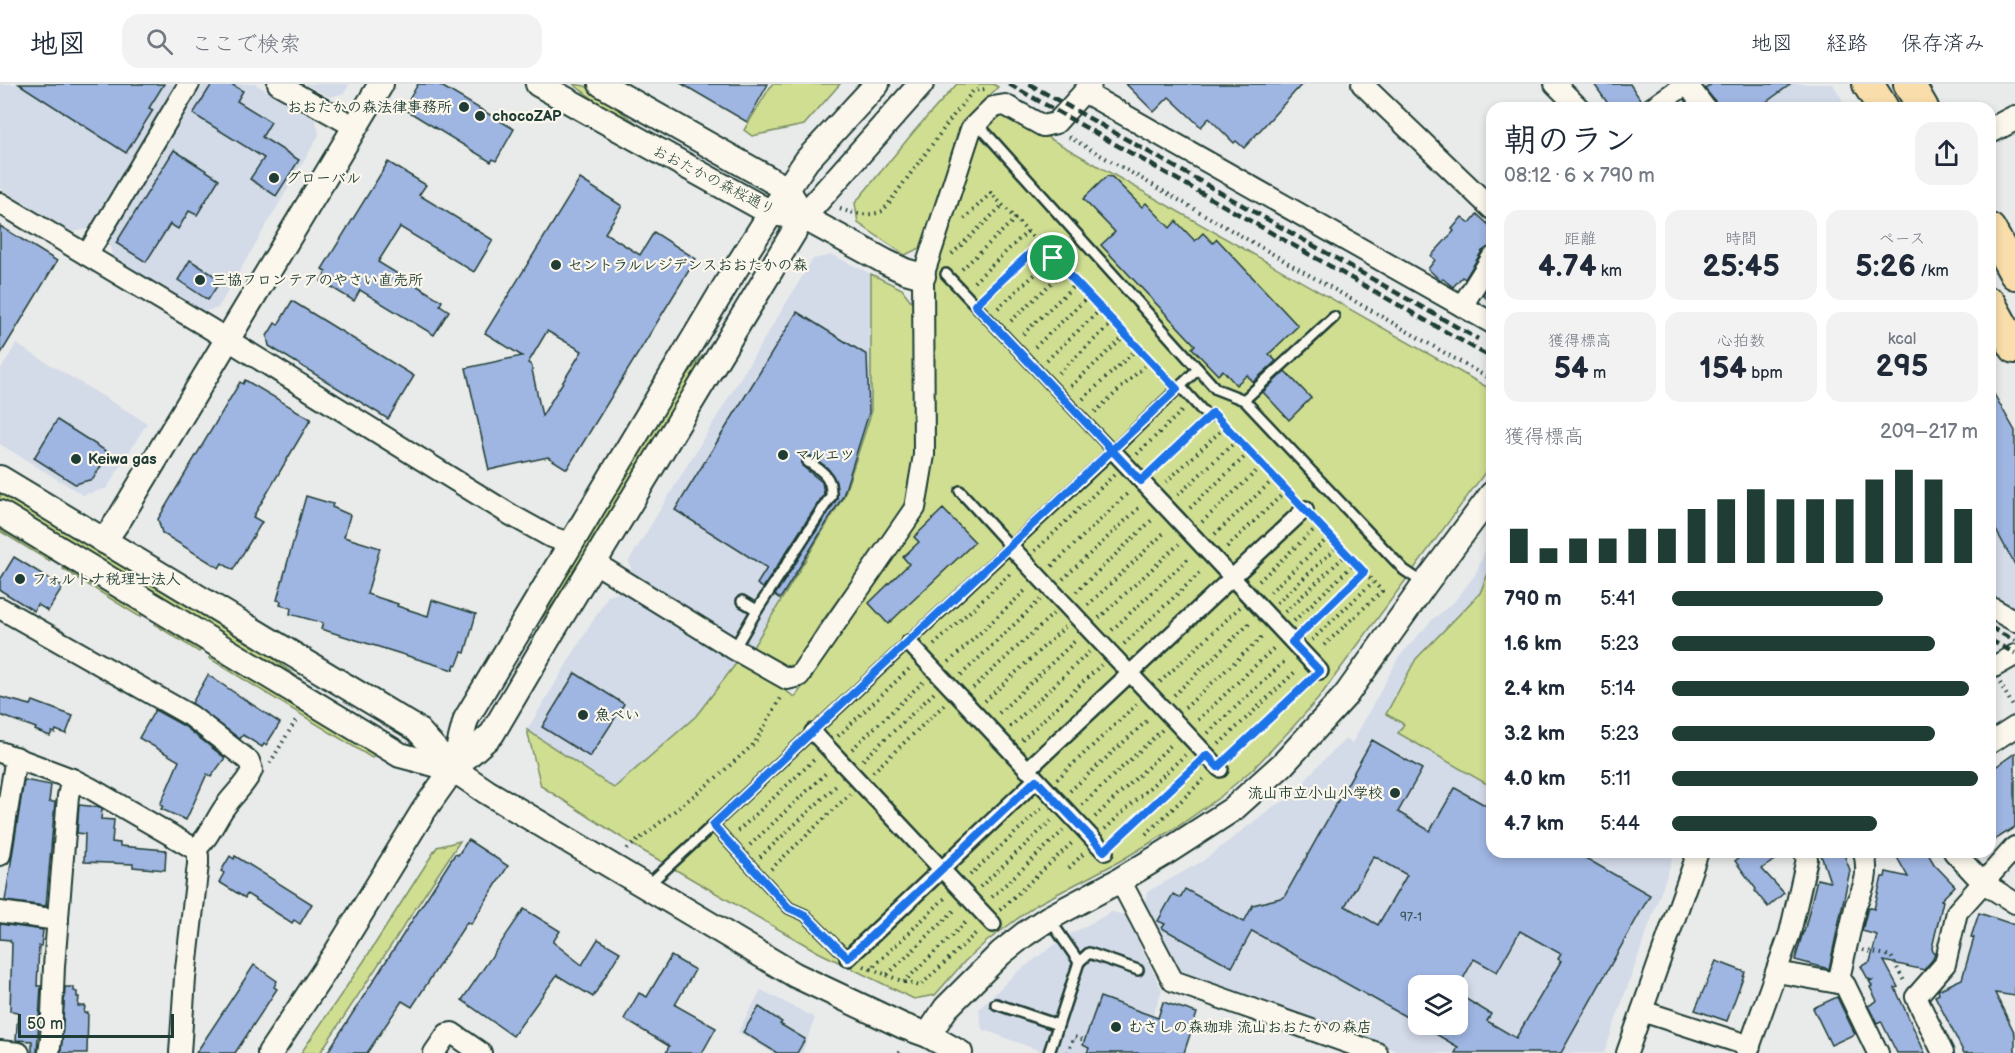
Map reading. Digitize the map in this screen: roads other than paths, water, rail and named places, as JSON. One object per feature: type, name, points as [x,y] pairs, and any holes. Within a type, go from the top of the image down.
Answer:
[{"type":"main road","points":[[1869,84],[1880,102]]},
{"type":"main road","points":[[1909,84],[1920,102]]},
{"type":"main road","points":[[1996,240],[2015,274]]},
{"type":"main road","points":[[1996,314],[2015,348]]},
{"type":"street","points":[[87,255],[189,84]]},
{"type":"street","points":[[278,84],[355,127]]},
{"type":"street","points":[[104,541],[381,84]]},
{"type":"street","name":"おおたかの森桜通り","points":[[538,84],[771,213],[804,217]]},
{"type":"street","name":"おおたかの森桜通り","points":[[601,84],[787,189],[804,217]]},
{"type":"street","points":[[453,769],[466,719],[733,273],[807,160],[877,84]]},
{"type":"street","points":[[270,1053],[335,955],[424,810],[453,769],[492,734],[804,217],[921,84]]},
{"type":"street","points":[[1362,84],[1471,184],[1486,202]]},
{"type":"street","points":[[1661,102],[1687,84],[1700,102]]},
{"type":"street","points":[[595,563],[712,641],[734,649],[787,679],[799,676],[915,508],[924,455],[940,276],[971,129],[999,105],[1005,105],[1043,126],[1050,126],[1056,123],[1087,88],[1486,320]]},
{"type":"street","points":[[1559,91],[1572,102]]},
{"type":"street","points":[[1996,128],[2015,118]]},
{"type":"street","points":[[0,203],[40,220],[87,255],[511,515],[549,536],[571,544]]},
{"type":"street","points":[[804,217],[869,254],[905,271],[940,276]]},
{"type":"street","points":[[1462,306],[1486,268]]},
{"type":"street","points":[[1113,451],[1245,594],[1320,671]]},
{"type":"street","points":[[0,478],[417,729],[453,769],[646,887],[795,975],[903,1026],[928,1035],[960,1053]]},
{"type":"street","points":[[928,1035],[946,1008],[1001,953],[1024,934],[1119,880],[1233,809],[1283,764],[1346,695],[1486,502]]},
{"type":"street","points":[[848,958],[942,868],[1130,674],[1305,509]]},
{"type":"street","points":[[0,513],[400,755],[453,769]]},
{"type":"street","points":[[1010,546],[1219,768]]},
{"type":"street","points":[[0,608],[191,716],[249,761],[252,770],[249,778],[226,805],[203,843],[195,849]]},
{"type":"street","points":[[1996,610],[2015,621]]},
{"type":"street","points":[[909,643],[1105,852]]},
{"type":"street","points":[[1996,666],[2015,655]]},
{"type":"street","points":[[1996,739],[2015,727]]},
{"type":"street","points":[[813,732],[993,924]]},
{"type":"street","points":[[0,855],[8,754],[72,779],[195,849],[198,864],[185,978],[180,1053]]},
{"type":"street","points":[[49,1053],[68,796],[72,779]]},
{"type":"street","points":[[1943,1053],[1916,997],[1945,964],[1957,912],[2015,847]]},
{"type":"street","points":[[1627,1053],[1696,858]]},
{"type":"street","points":[[1642,1011],[1748,1050],[1790,933],[1807,858]]},
{"type":"street","points":[[1838,983],[1856,904],[1868,868],[1866,858]]},
{"type":"street","points":[[1960,858],[1982,882],[2015,903]]},
{"type":"street","points":[[1119,880],[1173,981],[1377,1053]]},
{"type":"street","points":[[0,912],[58,920]]},
{"type":"street","points":[[1777,972],[1845,985],[1878,1053]]},
{"type":"street","points":[[434,1053],[447,1034],[452,1034],[481,1053]]},
{"type":"street","points":[[0,1051],[19,1053]]},
{"type":"lane","points":[[977,123],[1216,389],[1244,400],[1404,570],[1425,584]]},
{"type":"lane","points":[[940,276],[975,305],[1113,451]]},
{"type":"lane","points":[[1244,400],[1334,317]]},
{"type":"lane","points":[[646,887],[909,643],[1198,369]]},
{"type":"lane","points":[[1179,388],[1208,417]]},
{"type":"lane","points":[[734,649],[831,496],[830,480],[824,472],[808,462]]},
{"type":"lane","points":[[960,491],[1010,546]]},
{"type":"lane","points":[[742,601],[757,610]]},
{"type":"lane","points":[[713,825],[789,908],[805,915],[848,958]]},
{"type":"lane","points":[[1049,918],[1079,962]]},
{"type":"lane","points":[[1049,1053],[1079,962],[1089,953],[1138,970]]},
{"type":"lane","points":[[996,1004],[1059,1025]]},
{"type":"railway","points":[[1009,84],[1486,355]]},
{"type":"railway","points":[[1029,84],[1478,339]]},
{"type":"railway","points":[[1996,630],[2015,641]]},
{"type":"railway","points":[[1996,643],[2015,653]]},
{"type":"place","name":"おおたかの森法律事務所","points":[[464,107]]},
{"type":"place","name":"chocoZAP","points":[[480,116]]},
{"type":"place","name":"グローバル","points":[[274,178]]},
{"type":"place","name":"セントラルレジデンスおおたかの森","points":[[556,265]]},
{"type":"place","name":"三協フロンテアのやさい直売所","points":[[200,280]]},
{"type":"place","name":"マルエツ","points":[[783,455]]},
{"type":"place","name":"Keiwa gas","points":[[76,459]]},
{"type":"place","name":"フォルトナ税理士法人","points":[[20,579]]},
{"type":"place","name":"魚べい","points":[[583,715]]},
{"type":"place","name":"流山市立小山小学校","points":[[1395,793]]},
{"type":"place","name":"むさしの森珈琲 流山おおたかの森店","points":[[1116,1027]]}]
